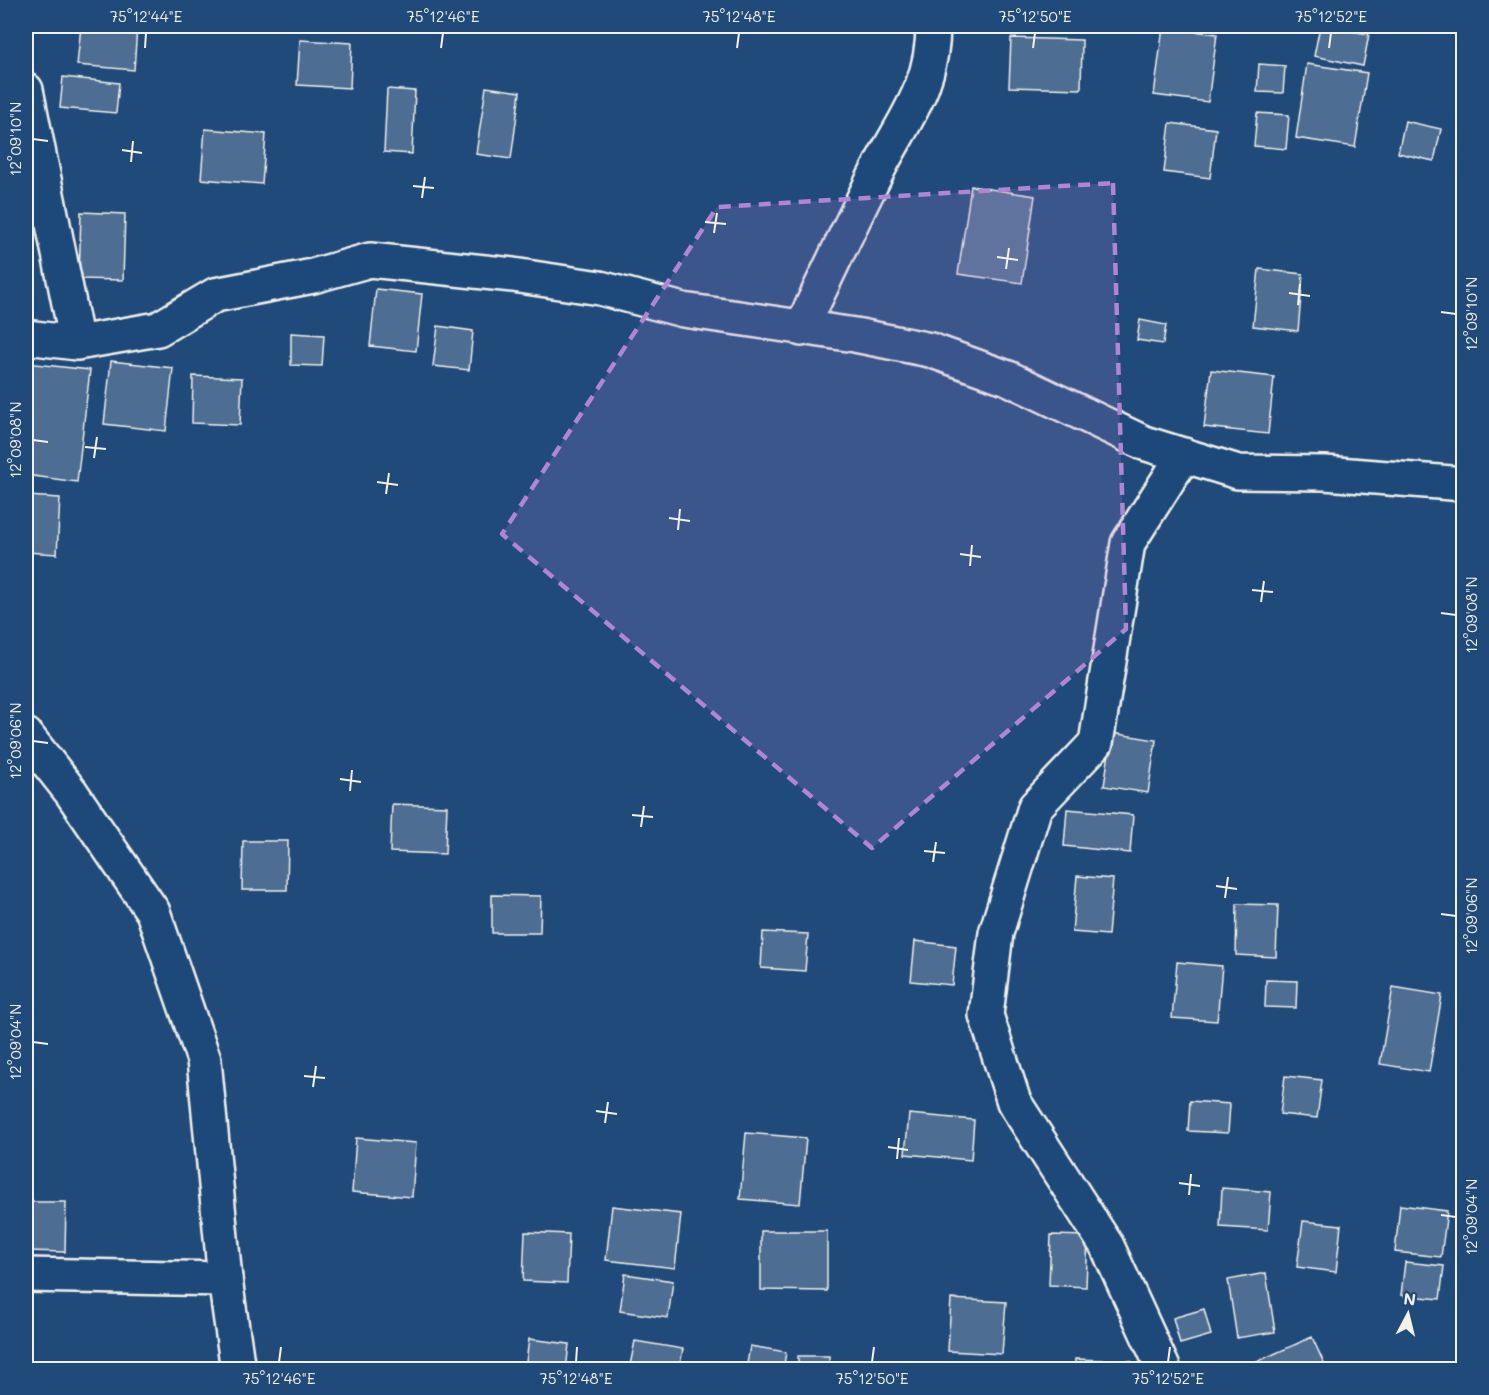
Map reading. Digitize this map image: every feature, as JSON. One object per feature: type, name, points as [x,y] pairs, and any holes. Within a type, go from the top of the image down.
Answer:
[{"type":"main road","points":[[801,329],[879,167],[922,93],[933,44],[933,26]]},
{"type":"main road","points":[[26,90],[77,343]]},
{"type":"main road","points":[[26,337],[77,343],[158,329],[215,295],[313,276],[370,260],[513,275],[600,288],[683,310],[801,329],[855,335],[930,350],[1008,378],[1144,443],[1238,472],[1325,473],[1464,483]]},
{"type":"main road","points":[[1164,1370],[1107,1246],[1014,1102],[986,1015],[996,933],[1035,807],[1096,743],[1128,543],[1184,455]]},
{"type":"main road","points":[[26,735],[71,792],[153,912],[204,1060],[225,1279],[238,1370]]},
{"type":"main road","points":[[26,1275],[225,1279]]},
{"type":"highlighted area","points":[[1113,183],[1126,629],[872,848],[502,534],[717,207]]},
{"type":"building","points":[[81,26],[137,27],[134,70],[77,65]]},
{"type":"building","points":[[1320,26],[1369,34],[1363,66],[1314,56]]},
{"type":"building","points":[[1163,27],[1217,34],[1208,102],[1154,95]]},
{"type":"building","points":[[1011,38],[1082,40],[1081,89],[1009,87]]},
{"type":"building","points":[[300,40],[352,43],[350,88],[297,85]]},
{"type":"building","points":[[1259,64],[1285,66],[1283,93],[1257,92]]},
{"type":"building","points":[[1307,64],[1367,73],[1355,147],[1296,138]]},
{"type":"building","points":[[63,77],[119,83],[116,113],[60,108]]},
{"type":"building","points":[[486,87],[520,92],[511,159],[476,154]]},
{"type":"building","points":[[387,89],[415,91],[412,154],[384,152]]},
{"type":"building","points":[[1257,113],[1289,115],[1286,149],[1254,146]]},
{"type":"building","points":[[1405,121],[1441,129],[1434,161],[1398,153]]},
{"type":"building","points":[[1170,123],[1216,129],[1210,178],[1164,172]]},
{"type":"building","points":[[205,129],[266,134],[262,184],[201,179]]},
{"type":"building","points":[[971,186],[1035,196],[1022,283],[958,274]]},
{"type":"building","points":[[81,212],[125,214],[123,280],[79,279]]},
{"type":"building","points":[[1259,269],[1303,274],[1298,331],[1253,326]]},
{"type":"building","points":[[376,289],[422,294],[416,351],[370,346]]},
{"type":"building","points":[[1140,320],[1166,325],[1163,344],[1137,340]]},
{"type":"building","points":[[438,326],[473,331],[469,370],[433,366]]},
{"type":"building","points":[[291,333],[324,335],[322,366],[291,365]]},
{"type":"building","points":[[111,361],[173,368],[166,431],[104,424]]},
{"type":"building","points":[[26,363],[90,370],[77,482],[26,475]]},
{"type":"building","points":[[1211,370],[1274,377],[1268,434],[1204,427]]},
{"type":"building","points":[[193,376],[242,378],[240,425],[192,423]]},
{"type":"building","points":[[26,496],[60,498],[57,554],[26,552]]},
{"type":"building","points":[[1112,733],[1156,740],[1148,793],[1104,786]]},
{"type":"building","points":[[392,804],[447,806],[445,854],[390,852]]},
{"type":"building","points":[[1067,809],[1133,815],[1130,853],[1064,846]]},
{"type":"building","points":[[243,841],[288,841],[287,890],[242,890]]},
{"type":"building","points":[[1077,876],[1113,879],[1108,935],[1072,932]]},
{"type":"building","points":[[492,895],[541,896],[540,933],[492,933]]},
{"type":"building","points":[[1237,904],[1278,905],[1276,957],[1236,955]]},
{"type":"building","points":[[763,932],[808,934],[805,971],[761,968]]},
{"type":"building","points":[[915,941],[956,946],[952,985],[911,981]]},
{"type":"building","points":[[1177,962],[1222,966],[1217,1021],[1172,1018]]},
{"type":"building","points":[[1266,980],[1297,981],[1296,1008],[1265,1007]]},
{"type":"building","points":[[1393,987],[1442,995],[1429,1072],[1380,1064]]},
{"type":"building","points":[[1285,1076],[1322,1080],[1317,1118],[1280,1114]]},
{"type":"building","points":[[1190,1101],[1230,1104],[1228,1133],[1188,1131]]},
{"type":"building","points":[[909,1114],[974,1120],[971,1160],[905,1154]]},
{"type":"building","points":[[1464,1129],[1464,1157],[1460,1157]]},
{"type":"building","points":[[746,1133],[806,1138],[800,1204],[740,1199]]},
{"type":"building","points":[[356,1138],[416,1143],[412,1197],[352,1192]]},
{"type":"building","points":[[1222,1188],[1271,1192],[1268,1230],[1220,1227]]},
{"type":"building","points":[[26,1202],[66,1202],[65,1252],[26,1251]]},
{"type":"building","points":[[1400,1205],[1447,1211],[1441,1257],[1395,1252]]},
{"type":"building","points":[[612,1206],[681,1214],[675,1268],[606,1260]]},
{"type":"building","points":[[1303,1221],[1341,1225],[1336,1272],[1297,1267]]},
{"type":"building","points":[[761,1231],[827,1231],[827,1291],[761,1290]]},
{"type":"building","points":[[525,1232],[569,1234],[567,1283],[523,1281]]},
{"type":"building","points":[[1051,1235],[1088,1236],[1086,1287],[1049,1285]]},
{"type":"building","points":[[1405,1262],[1444,1266],[1440,1299],[1401,1295]]},
{"type":"building","points":[[1266,1273],[1275,1332],[1237,1338],[1228,1280]]},
{"type":"building","points":[[625,1274],[673,1281],[668,1318],[620,1311]]},
{"type":"building","points":[[951,1299],[1006,1302],[1002,1354],[948,1351]]},
{"type":"building","points":[[1204,1309],[1211,1335],[1180,1344],[1173,1318]]},
{"type":"building","points":[[1312,1337],[1327,1370],[1260,1370],[1256,1362]]},
{"type":"building","points":[[529,1339],[569,1344],[566,1370],[525,1370]]},
{"type":"building","points":[[635,1341],[683,1349],[679,1370],[629,1370]]},
{"type":"building","points":[[750,1346],[786,1352],[783,1370],[746,1370]]},
{"type":"building","points":[[798,1356],[829,1356],[829,1370],[798,1370]]},
{"type":"building","points":[[1075,1359],[1131,1361],[1131,1370],[1075,1370]]}]
